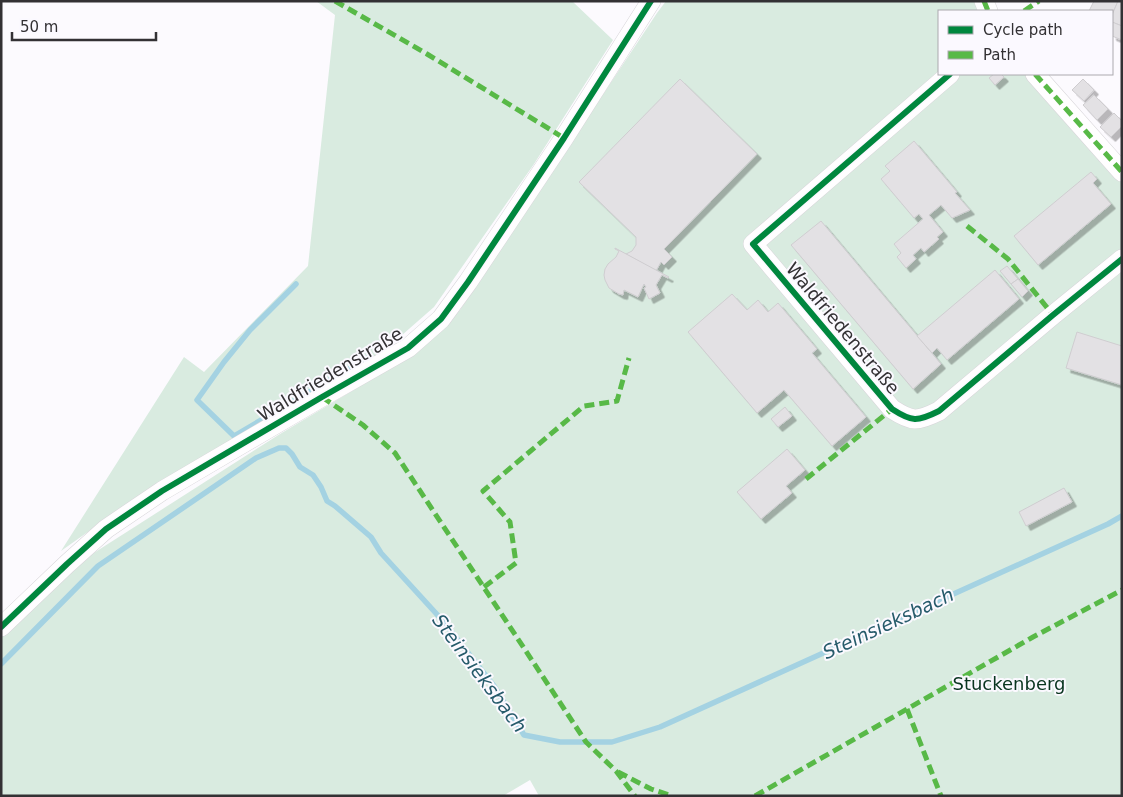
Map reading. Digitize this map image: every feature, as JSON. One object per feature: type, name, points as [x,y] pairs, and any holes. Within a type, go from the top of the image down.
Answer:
[{"type":"street","name":"Waldfriedenstraße","points":[[1,627],[106,529],[162,490],[408,348],[440,319],[468,282],[559,146],[651,1]]},
{"type":"street","name":"Waldfriedenstraße","points":[[949,75],[753,244],[892,409],[904,417],[918,420],[939,411],[1122,259]]},
{"type":"street","points":[[1036,75],[1122,172]]},
{"type":"green space","points":[[316,1],[572,1],[613,40],[534,164],[434,307],[377,357],[144,492],[61,551],[184,357],[204,372],[308,266],[335,15]]},
{"type":"green space","name":"Stuckenberg","points":[[666,1],[990,1],[994,10],[938,10],[938,75],[1044,75],[1122,161],[1122,796],[539,796],[530,780],[503,796],[1,796],[1,634],[75,565],[280,434],[412,353],[460,310]]},
{"type":"building","points":[[1094,1],[1118,1],[1113,13],[1113,10],[1090,10]]},
{"type":"building","points":[[1118,1],[1122,1],[1122,26],[1113,22],[1113,13]]},
{"type":"building","points":[[1113,22],[1122,26],[1122,40],[1113,36]]},
{"type":"building","points":[[993,75],[1002,75],[1004,77],[995,85],[989,78]]},
{"type":"building","points":[[680,79],[757,154],[664,249],[672,257],[664,265],[661,262],[656,271],[626,254],[632,251],[636,245],[636,237],[579,182]]},
{"type":"building","points":[[1083,79],[1094,90],[1084,101],[1072,90]]},
{"type":"building","points":[[1094,95],[1108,109],[1097,120],[1083,105]]},
{"type":"building","points":[[1114,113],[1122,121],[1122,126],[1111,137],[1100,127]]},
{"type":"building","points":[[914,141],[970,210],[952,218],[941,205],[929,215],[943,232],[937,237],[939,239],[924,252],[921,248],[913,255],[916,259],[906,268],[897,257],[901,253],[894,244],[923,219],[919,214],[914,218],[881,179],[890,171],[885,166]]},
{"type":"building","points":[[1091,172],[1097,179],[1093,183],[1111,204],[1038,265],[1014,236]]},
{"type":"building","points":[[821,221],[941,364],[913,389],[791,245]]},
{"type":"building","points":[[615,248],[669,277],[662,275],[656,285],[660,293],[649,299],[644,284],[638,297],[624,290],[623,295],[619,294],[609,288],[604,275],[608,264],[616,257],[619,251]]},
{"type":"building","points":[[1007,266],[1018,279],[1011,284],[1000,271]]},
{"type":"building","points":[[995,270],[1019,299],[947,360],[937,348],[932,353],[917,336]]},
{"type":"building","points":[[1018,279],[1028,291],[1022,297],[1011,284]]},
{"type":"building","points":[[732,294],[747,310],[758,300],[768,312],[778,303],[817,349],[812,353],[866,417],[832,446],[784,390],[757,413],[688,332]]},
{"type":"building","points":[[1077,332],[1122,346],[1122,385],[1066,368]]},
{"type":"building","points":[[785,407],[792,416],[778,427],[771,419]]},
{"type":"building","points":[[787,449],[805,470],[786,486],[792,493],[761,519],[737,492]]},
{"type":"building","points":[[1064,488],[1072,502],[1026,526],[1019,512]]},
{"type":"waterway","points":[[296,284],[250,330],[197,400],[234,436],[369,357]]},
{"type":"waterway","name":"Steinsieksbach","points":[[1,664],[98,566],[256,458],[279,448],[286,448],[300,467],[313,475],[327,501],[371,537],[381,553],[443,621],[494,686],[524,735],[560,742],[612,742],[660,727],[1122,516]]},
{"type":"marked path","points":[[335,1],[427,54],[564,138]]},
{"type":"marked path","points":[[984,1],[988,10]]},
{"type":"marked path","points":[[1026,10],[1039,1]]},
{"type":"marked path","points":[[1036,75],[1122,172]]},
{"type":"marked path","points":[[967,226],[1008,259],[1053,315]]},
{"type":"marked path","points":[[484,587],[516,563],[510,522],[483,491],[584,406],[617,401],[629,358]]},
{"type":"marked path","points":[[322,397],[363,425],[395,453],[586,742],[616,771],[635,796]]},
{"type":"marked path","points":[[806,479],[892,409]]},
{"type":"marked path","points":[[755,796],[1033,637],[1122,590]]},
{"type":"marked path","points":[[907,709],[941,796]]},
{"type":"marked path","points":[[618,772],[651,789],[672,796]]},
{"type":"cycle path","points":[[1,627],[106,529],[162,491],[408,348],[441,319],[468,282],[564,138],[651,1]]},
{"type":"cycle path","points":[[949,75],[753,244],[892,409],[915,419],[920,419],[939,411],[1122,259]]}]
